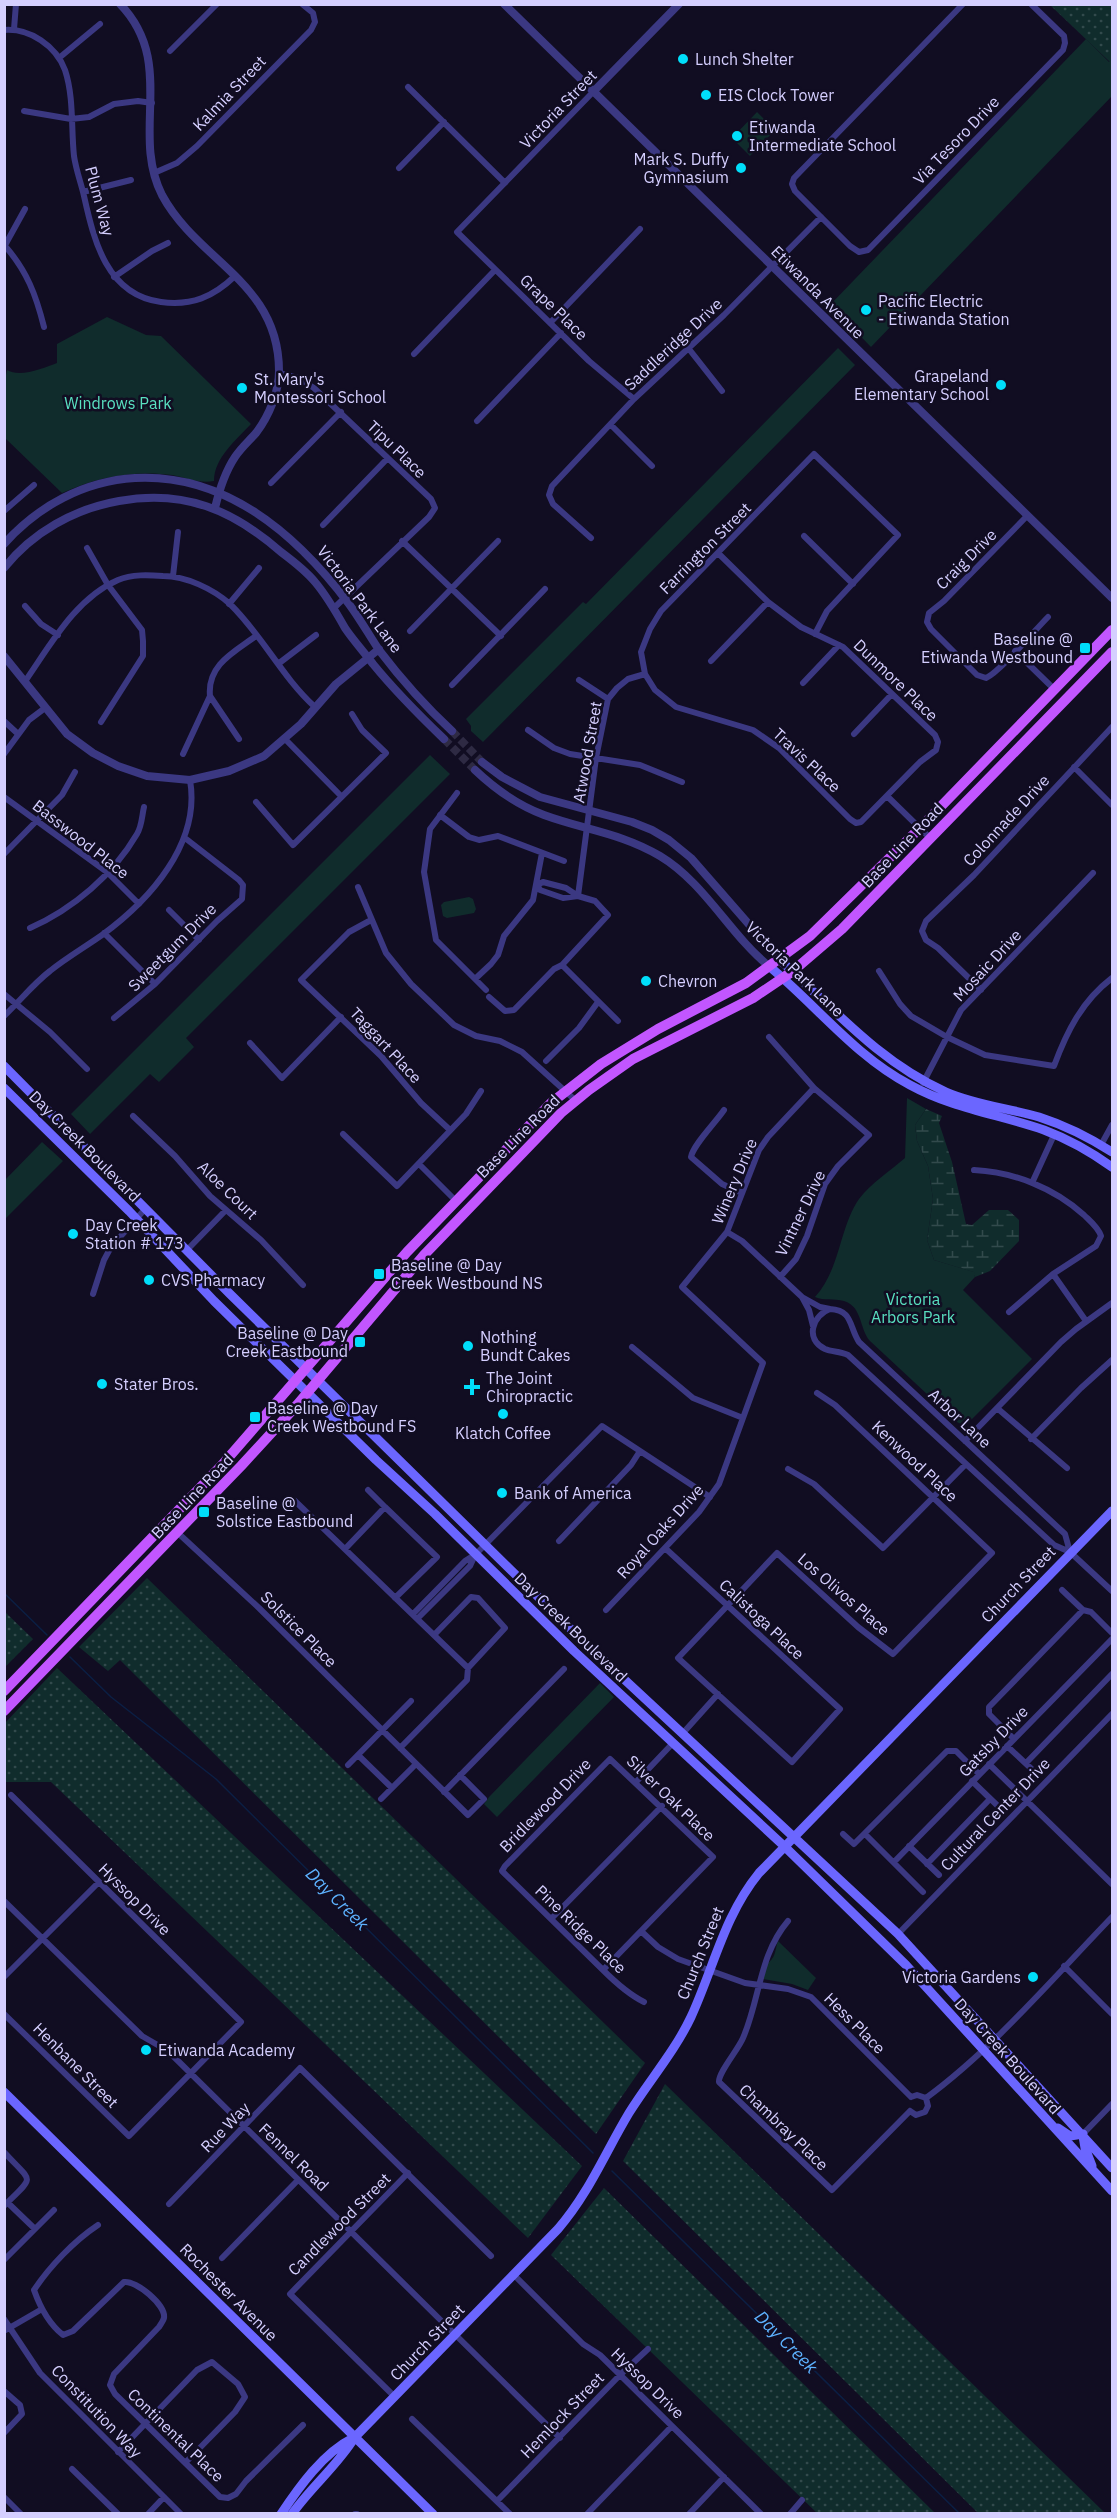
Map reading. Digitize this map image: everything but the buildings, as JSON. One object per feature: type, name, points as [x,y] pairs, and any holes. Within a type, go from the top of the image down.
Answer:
[{"type":"main road","name":"Base Line Road","points":[[4,1691],[222,1465],[455,1200],[565,1091],[640,1039],[728,993],[780,960],[827,920],[920,828],[1113,630]]},
{"type":"main road","name":"Base Line Road","points":[[4,1711],[178,1533],[308,1392],[415,1265],[575,1100],[633,1059],[732,1010],[788,975],[842,928],[1113,652]]},
{"type":"main road","name":"Victoria Park Lane","points":[[780,960],[788,975],[854,1045],[886,1071],[967,1100],[1039,1117],[1065,1127],[1113,1152]]},
{"type":"main road","name":"Victoria Park Lane","points":[[770,967],[788,975]]},
{"type":"main road","name":"Day Creek Boulevard","points":[[4,1066],[306,1369],[583,1641],[898,1934],[1113,2168]]},
{"type":"main road","name":"Victoria Park Lane","points":[[922,1085],[954,1105],[1054,1135],[1113,1167]]},
{"type":"main road","name":"Day Creek Boulevard","points":[[4,1088],[136,1218],[213,1301],[476,1554],[574,1652],[784,1846],[906,1965],[1113,2191]]},
{"type":"main road","points":[[415,1265],[413,1257],[438,1229],[446,1210]]},
{"type":"main road","name":"Church Street","points":[[292,2514],[311,2489],[347,2451],[355,2437],[558,2229],[583,2198],[629,2113],[680,2037],[695,2008],[720,1937],[738,1902],[759,1873],[1070,1552],[1113,1511]]},
{"type":"main road","name":"Rochester Avenue","points":[[4,2092],[432,2514]]},
{"type":"main road","points":[[1048,2122],[1070,2136],[1083,2134],[1085,2148],[1096,2174]]},
{"type":"main road","name":"Church Street","points":[[280,2514],[340,2445],[355,2437]]},
{"type":"street","points":[[4,30],[14,29],[16,4]]},
{"type":"street","points":[[170,51],[217,4]]},
{"type":"street","name":"Kalmia Street","points":[[154,172],[177,163],[197,146],[311,30],[315,22],[313,13],[302,4]]},
{"type":"street","name":"Etiwanda Avenue","points":[[504,4],[1113,598]]},
{"type":"street","name":"Victoria Street","points":[[457,232],[679,4]]},
{"type":"street","points":[[821,216],[795,191],[792,184],[794,178],[963,4]]},
{"type":"street","name":"Via Tesoro Drive","points":[[821,216],[854,249],[864,252],[1063,50],[1064,36],[1031,4]]},
{"type":"street","points":[[124,6],[146,49],[152,78],[149,152],[161,193],[184,226],[257,298],[267,315],[278,351],[277,389],[268,413],[256,433],[234,458],[214,508]]},
{"type":"street","points":[[58,58],[100,24]]},
{"type":"street","name":"Plum Way","points":[[14,29],[38,39],[58,58],[67,81],[75,158],[83,192],[100,251],[114,277],[124,288],[141,298],[167,303],[194,300],[218,292],[235,276]]},
{"type":"street","points":[[408,87],[505,183]]},
{"type":"street","points":[[24,111],[71,119],[89,117],[114,104],[138,101],[152,103]]},
{"type":"street","points":[[399,168],[444,122]]},
{"type":"street","points":[[83,192],[130,180]]},
{"type":"street","points":[[25,209],[5,247],[27,275],[35,291],[44,327]]},
{"type":"street","name":"Saddleridge Drive","points":[[591,538],[552,504],[549,495],[552,486],[634,399],[689,350],[821,216]]},
{"type":"street","points":[[550,323],[640,229]]},
{"type":"street","name":"Grape Place","points":[[457,232],[596,367],[634,399]]},
{"type":"street","points":[[114,277],[168,243]]},
{"type":"street","points":[[414,354],[495,270]]},
{"type":"street","points":[[477,421],[561,333]]},
{"type":"street","points":[[689,350],[722,391]]},
{"type":"street","name":"Tipu Place","points":[[279,373],[307,382],[431,499],[435,508],[429,517],[402,542]]},
{"type":"street","points":[[272,483],[341,412]]},
{"type":"street","points":[[611,425],[652,466]]},
{"type":"street","name":"Farrington Street","points":[[645,674],[641,652],[661,611],[814,454],[898,535],[853,584]]},
{"type":"street","points":[[323,525],[387,459]]},
{"type":"street","name":"Victoria Park Lane","points":[[4,544],[27,521],[49,505],[73,492],[106,482],[142,478],[174,480],[219,493],[255,510],[283,531],[326,574],[379,649],[421,701],[452,731]]},
{"type":"street","points":[[4,511],[34,485]]},
{"type":"street","name":"Victoria Park Lane","points":[[4,568],[18,552],[53,525],[82,511],[107,503],[126,499],[178,498],[214,508],[248,526],[308,574],[334,608],[346,630],[398,695],[444,740]]},
{"type":"street","name":"Craig Drive","points":[[1015,651],[995,674],[986,678],[977,675],[931,629],[927,622],[929,613],[944,601],[1027,516]]},
{"type":"street","points":[[173,576],[178,532]]},
{"type":"street","points":[[804,536],[853,584],[827,611],[815,634]]},
{"type":"street","points":[[410,631],[498,541]]},
{"type":"street","points":[[334,608],[402,542],[501,636]]},
{"type":"street","points":[[87,548],[108,585],[142,630],[143,656],[101,723]]},
{"type":"street","name":"Dunmore Place","points":[[719,554],[768,602],[801,627],[839,645],[935,735],[938,742],[936,750],[920,762],[887,796]]},
{"type":"street","points":[[229,604],[259,568]]},
{"type":"street","points":[[26,680],[82,606],[108,585],[119,579],[139,575],[173,576],[193,582],[229,604],[315,707]]},
{"type":"street","points":[[452,685],[545,589]]},
{"type":"street","points":[[711,661],[768,602]]},
{"type":"street","points":[[25,606],[41,624],[58,635]]},
{"type":"street","points":[[1048,617],[1015,651],[1054,689]]},
{"type":"street","points":[[278,664],[315,635]]},
{"type":"street","points":[[239,739],[210,696],[209,686],[221,662],[256,636]]},
{"type":"street","points":[[803,683],[839,645]]},
{"type":"street","points":[[4,656],[26,680],[67,734],[93,753],[118,766],[147,776],[190,780],[228,771],[264,756],[285,739],[315,707],[379,649]]},
{"type":"street","name":"Atwood Street","points":[[578,896],[596,758],[608,699],[628,679],[645,674]]},
{"type":"street","name":"Travis Place","points":[[645,674],[655,690],[676,707],[753,729],[779,748],[856,823],[865,820],[887,796]]},
{"type":"street","points":[[579,680],[608,699]]},
{"type":"street","points":[[854,734],[892,694]]},
{"type":"street","points":[[183,754],[210,696]]},
{"type":"street","points":[[4,754],[29,720],[45,708]]},
{"type":"street","points":[[256,802],[293,845],[386,753],[362,730],[352,714]]},
{"type":"street","points":[[4,721],[18,734]]},
{"type":"street","name":"Colonnade Drive","points":[[981,990],[938,948],[926,940],[922,931],[926,921],[974,874],[1113,727]]},
{"type":"street","points":[[528,730],[554,748],[640,765],[682,782]]},
{"type":"street","points":[[285,739],[341,796]]},
{"type":"street","name":"Victoria Park Lane","points":[[482,762],[522,789],[588,819],[680,869],[726,923],[770,967]]},
{"type":"street","points":[[1074,767],[1113,805]]},
{"type":"street","name":"Victoria Park Lane","points":[[475,770],[495,788],[525,807],[544,815],[588,819],[652,830],[680,848],[780,960]]},
{"type":"street","points":[[4,854],[37,823],[62,795],[75,772]]},
{"type":"street","points":[[4,1016],[49,972],[104,933],[139,904],[166,869],[185,838],[190,824],[193,796],[190,780]]},
{"type":"street","points":[[457,793],[430,829],[424,872],[436,940],[505,1011],[514,1010],[554,969],[562,965],[609,915],[595,901],[578,896],[566,888],[543,882],[537,885]]},
{"type":"street","points":[[887,796],[929,837]]},
{"type":"street","name":"Basswood Place","points":[[4,797],[108,872],[139,904]]},
{"type":"street","points":[[30,928],[54,918],[76,902],[108,872],[138,832],[144,807]]},
{"type":"street","points":[[440,815],[469,837],[479,840],[498,836],[564,861]]},
{"type":"street","name":"Sweetgum Drive","points":[[114,1018],[155,984],[242,899],[243,891],[239,880],[185,838]]},
{"type":"street","points":[[475,980],[498,955],[504,936],[533,900],[542,853]]},
{"type":"street","name":"Mosaic Drive","points":[[922,1085],[962,1010],[1093,873]]},
{"type":"street","points":[[358,887],[386,952],[398,969],[444,1016],[466,1031],[500,1041],[522,1052],[575,1100]]},
{"type":"street","points":[[169,910],[199,940]]},
{"type":"street","name":"Taggart Place","points":[[371,920],[349,932],[301,980],[341,1017],[450,1130]]},
{"type":"street","points":[[104,933],[155,984]]},
{"type":"street","points":[[562,965],[618,1021]]},
{"type":"street","points":[[879,971],[900,1004],[911,1016],[947,1037],[985,1055],[1053,1066],[1065,1035],[1076,1016],[1090,998],[1113,978]]},
{"type":"street","points":[[4,994],[50,1032],[87,1069]]},
{"type":"street","points":[[546,1061],[579,1029],[598,1002]]},
{"type":"street","points":[[250,1043],[282,1078],[341,1017]]},
{"type":"street","points":[[769,1037],[814,1088]]},
{"type":"street","name":"Vintner Drive","points":[[780,1277],[796,1259],[807,1236],[825,1184],[869,1135],[814,1088]]},
{"type":"street","name":"Winery Drive","points":[[763,1363],[682,1287],[727,1232],[759,1150],[768,1137],[814,1088]]},
{"type":"street","points":[[343,1134],[397,1186],[466,1114],[481,1091]]},
{"type":"street","points":[[724,1110],[709,1132],[693,1148],[691,1157],[722,1184],[742,1193]]},
{"type":"street","name":"Aloe Court","points":[[133,1116],[165,1146],[210,1196],[261,1240],[303,1285]]},
{"type":"street","points":[[1101,1145],[1113,1125]]},
{"type":"street","points":[[1032,1183],[1054,1135]]},
{"type":"street","points":[[419,1164],[455,1200]]},
{"type":"street","points":[[974,1170],[1009,1175],[1032,1183],[1074,1206],[1099,1230],[1101,1239],[1096,1246],[1053,1274],[1009,1312]]},
{"type":"street","points":[[93,1294],[106,1255],[146,1208]]},
{"type":"street","points":[[187,1250],[226,1210]]},
{"type":"street","name":"Arbor Lane","points":[[727,1232],[742,1241],[802,1297],[820,1308],[840,1310],[849,1317],[860,1342],[1066,1535],[1070,1552]]},
{"type":"street","points":[[1053,1274],[1086,1321]]},
{"type":"street","name":"Arbor Lane","points":[[802,1297],[811,1315],[815,1339],[821,1347],[848,1355],[1054,1545],[1070,1552],[1113,1591]]},
{"type":"street","points":[[965,1441],[1061,1342],[1086,1321],[1113,1303]]},
{"type":"street","points":[[813,1327],[818,1315],[830,1309]]},
{"type":"street","points":[[632,1347],[693,1398],[743,1418]]},
{"type":"street","points":[[1031,1439],[1081,1388],[1113,1360]]},
{"type":"street","name":"Royal Oaks Drive","points":[[606,1610],[665,1548],[719,1484],[731,1457],[763,1363]]},
{"type":"street","name":"Kenwood Place","points":[[817,1393],[835,1405],[992,1553],[893,1654]]},
{"type":"street","points":[[997,1408],[1067,1468]]},
{"type":"street","points":[[415,1617],[465,1562],[476,1554],[602,1426],[710,1497]]},
{"type":"street","points":[[559,1540],[631,1465],[640,1451]]},
{"type":"street","points":[[788,1469],[814,1484],[884,1548],[966,1464]]},
{"type":"street","points":[[368,1490],[437,1557],[395,1598]]},
{"type":"street","points":[[295,1501],[468,1668]]},
{"type":"street","points":[[345,1548],[385,1507]]},
{"type":"street","name":"Solstice Place","points":[[178,1533],[259,1608],[468,1815],[484,1799],[460,1775]]},
{"type":"street","name":"Calistoga Place","points":[[665,1548],[840,1709],[792,1762],[718,1694]]},
{"type":"street","name":"Los Olivos Place","points":[[728,1606],[777,1553],[858,1627],[893,1654]]},
{"type":"street","points":[[1062,1590],[1083,1610],[1091,1612],[1113,1634]]},
{"type":"street","points":[[399,1748],[467,1680],[468,1668],[505,1628],[478,1599],[471,1597],[434,1635]]},
{"type":"street","points":[[682,1733],[718,1694],[678,1658],[728,1606]]},
{"type":"street","points":[[1014,1739],[988,1712],[993,1702],[1083,1610]]},
{"type":"street","name":"Gatsby Drive","points":[[894,1862],[1113,1639]]},
{"type":"street","points":[[444,1792],[564,1669]]},
{"type":"street","points":[[1026,1763],[1113,1674]]},
{"type":"street","points":[[348,1765],[411,1701]]},
{"type":"street","name":"Cultural Center Drive","points":[[898,1934],[1113,1714]]},
{"type":"street","points":[[636,1782],[673,1743]]},
{"type":"street","points":[[1007,1746],[1038,1774]]},
{"type":"street","points":[[843,1834],[854,1845],[947,1751],[956,1751],[979,1774]]},
{"type":"street","points":[[358,1755],[392,1788]]},
{"type":"street","name":"Silver Oak Place","points":[[610,1759],[713,1857],[640,1931]]},
{"type":"street","name":"Bridlewood Drive","points":[[502,1871],[610,1759]]},
{"type":"street","points":[[381,1800],[416,1764]]},
{"type":"street","points":[[989,1764],[1113,1884]]},
{"type":"street","points":[[972,1781],[1002,1810]]},
{"type":"street","name":"Hyssop Drive","points":[[11,1795],[241,2022],[190,2073]]},
{"type":"street","points":[[927,1864],[990,1799]]},
{"type":"street","points":[[551,1919],[662,1806]]},
{"type":"street","points":[[865,1834],[923,1892]]},
{"type":"street","points":[[909,1846],[939,1875]]},
{"type":"street","name":"Pine Ridge Place","points":[[502,1871],[603,1970],[633,1997],[644,2002]]},
{"type":"street","points":[[4,1977],[99,1882]]},
{"type":"street","name":"Fennel Road","points":[[4,1901],[142,2036],[168,2051],[454,2336],[560,2438]]},
{"type":"street","points":[[926,2098],[950,2081],[1113,1917]]},
{"type":"street","points":[[759,1986],[764,1961],[788,1921]]},
{"type":"street","points":[[603,1970],[640,1931]]},
{"type":"street","name":"Hess Place","points":[[640,1931],[670,1955],[759,1986],[788,1989],[814,1999],[911,2097]]},
{"type":"street","points":[[1064,1966],[1113,2014]]},
{"type":"street","name":"Chambray Place","points":[[759,1986],[742,2041],[719,2076],[719,2082],[832,2190],[910,2112]]},
{"type":"street","name":"Henbane Street","points":[[4,2014],[129,2136],[190,2073]]},
{"type":"street","name":"Rue Way","points":[[169,2204],[300,2068],[408,2173]]},
{"type":"street","points":[[917,2095],[926,2098],[928,2106],[925,2112],[916,2115],[910,2112],[907,2105],[911,2097],[917,2095]]},
{"type":"street","points":[[1083,2134],[1113,2104]]},
{"type":"street","points":[[4,2152],[24,2170],[28,2179],[26,2186],[6,2205],[35,2229]]},
{"type":"street","points":[[408,2173],[491,2256]]},
{"type":"street","name":"Candlewood Street","points":[[395,2397],[290,2294],[408,2173]]},
{"type":"street","points":[[222,2258],[298,2180]]},
{"type":"street","points":[[4,2260],[54,2210]]},
{"type":"street","points":[[7,2329],[42,2309],[34,2290],[40,2280],[85,2234],[98,2225]]},
{"type":"street","name":"Hyssop Drive","points":[[513,2274],[583,2344],[595,2351],[620,2375],[761,2514]]},
{"type":"street","name":"Continental Place","points":[[42,2309],[53,2327],[63,2335],[73,2331],[118,2286],[130,2281],[140,2286],[155,2301],[163,2311],[164,2318],[159,2327],[114,2374],[110,2385],[115,2394],[220,2497],[228,2498],[236,2494],[246,2481],[303,2425]]},
{"type":"street","name":"Constitution Way","points":[[4,2319],[7,2329],[40,2373],[181,2514]]},
{"type":"street","name":"Hemlock Street","points":[[497,2502],[648,2349]]},
{"type":"street","points":[[118,2452],[197,2370],[212,2362],[238,2384],[245,2397],[236,2412],[186,2462]]},
{"type":"street","points":[[4,2391],[20,2405],[22,2414],[4,2433]]},
{"type":"street","points":[[412,2419],[510,2514]]},
{"type":"street","points":[[586,2514],[672,2426]]},
{"type":"street","points":[[72,2469],[118,2514]]},
{"type":"street","points":[[688,2514],[724,2477]]},
{"type":"street","points":[[4,2497],[21,2514]]},
{"type":"street","points":[[148,2514],[164,2497]]},
{"type":"street","points":[[790,2514],[802,2500]]},
{"type":"green space","points":[[1050,5],[1112,5],[1112,59],[1110,62]]},
{"type":"green space","points":[[1086,39],[1109,62],[1112,59],[1112,96],[871,347],[830,305]]},
{"type":"green space","points":[[757,112],[775,130],[750,156],[732,138]]},
{"type":"green space","name":"Windrows Park","points":[[107,317],[146,335],[161,336],[251,424],[222,457],[214,481],[199,481],[172,475],[130,474],[102,479],[62,493],[5,438],[4,385],[7,370],[25,373],[57,363],[57,344]]},
{"type":"green space","points":[[838,348],[855,365],[483,742],[471,731],[471,726],[466,719],[583,602],[586,604]]},
{"type":"green space","points":[[430,755],[450,774],[186,1038],[194,1047],[159,1082],[150,1074],[90,1134],[71,1114]]},
{"type":"green space","points":[[469,897],[473,899],[476,909],[474,913],[447,918],[443,916],[441,905],[444,902]]},
{"type":"green space","name":"Victoria Arbors Park","points":[[907,1098],[926,1109],[915,1125],[917,1141],[928,1166],[933,1199],[927,1240],[934,1260],[974,1272],[975,1277],[963,1290],[1032,1359],[965,1426],[957,1422],[870,1341],[855,1308],[844,1301],[815,1297],[830,1274],[847,1222],[859,1199],[875,1182],[905,1158]]},
{"type":"green space","points":[[926,1109],[942,1116],[939,1123],[952,1162],[966,1224],[972,1225],[989,1210],[1008,1210],[1019,1220],[1019,1241],[990,1271],[975,1277],[973,1272],[934,1260],[927,1240],[933,1199],[928,1166],[917,1141],[915,1125]]},
{"type":"green space","points":[[42,1142],[63,1161],[5,1219],[5,1180]]},
{"type":"green space","points":[[147,1578],[645,2063],[596,2134],[120,1660],[108,1671],[79,1647]]},
{"type":"green space","points":[[4,1611],[33,1639],[5,1667],[4,1667]]},
{"type":"green space","points":[[57,1668],[582,2166],[528,2238],[51,1782],[5,1782],[5,1723]]},
{"type":"green space","points":[[600,1683],[614,1697],[497,1817],[484,1804],[489,1797]]},
{"type":"green space","points":[[778,1941],[816,1978],[808,1990],[792,1984],[763,1979],[766,1964],[773,1957]]},
{"type":"green space","points":[[665,2084],[1105,2513],[978,2513],[623,2161]]},
{"type":"green space","points":[[604,2188],[935,2513],[817,2513],[551,2255]]},
{"type":"waterway","name":"Day Creek","points":[[4,1593],[47,1635]]},
{"type":"waterway","name":"Day Creek","points":[[70,1657],[111,1697],[216,1779],[593,2153]]},
{"type":"waterway","name":"Day Creek","points":[[612,2171],[960,2514]]},
{"type":"tunnel","points":[[452,731],[482,762]]},
{"type":"tunnel","points":[[444,739],[475,770]]},
{"type":"place","name":"Lunch Shelter","points":[[683,59]]},
{"type":"place","name":"EIS Clock Tower","points":[[706,95]]},
{"type":"place","name":"Etiwanda Intermediate School","points":[[737,136]]},
{"type":"place","name":"Mark S. Duffy Gymnasium","points":[[741,168]]},
{"type":"place","name":"Pacific Electric - Etiwanda Station","points":[[866,310]]},
{"type":"place","name":"Grapeland Elementary School","points":[[1001,385]]},
{"type":"place","name":"St. Mary's Montessori School","points":[[242,388]]},
{"type":"place","name":"Baseline @ Etiwanda Westbound","points":[[1085,648]]},
{"type":"place","name":"Chevron","points":[[646,981]]},
{"type":"place","name":"Day Creek Station # 173","points":[[73,1234]]},
{"type":"place","name":"Baseline @ Day Creek Westbound NS","points":[[379,1274]]},
{"type":"place","name":"CVS Pharmacy","points":[[149,1280]]},
{"type":"place","name":"Baseline @ Day Creek Eastbound","points":[[360,1342]]},
{"type":"place","name":"Nothing Bundt Cakes","points":[[468,1346]]},
{"type":"place","name":"Stater Bros.","points":[[102,1384]]},
{"type":"place","name":"The Joint Chiropractic","points":[[472,1387]]},
{"type":"place","name":"Klatch Coffee","points":[[503,1414]]},
{"type":"place","name":"Baseline @ Day Creek Westbound FS","points":[[255,1417]]},
{"type":"place","name":"Bank of America","points":[[502,1493]]},
{"type":"place","name":"Baseline @ Solstice Eastbound","points":[[204,1512]]},
{"type":"place","name":"Victoria Gardens","points":[[1033,1977]]},
{"type":"place","name":"Etiwanda Academy","points":[[146,2050]]}]
